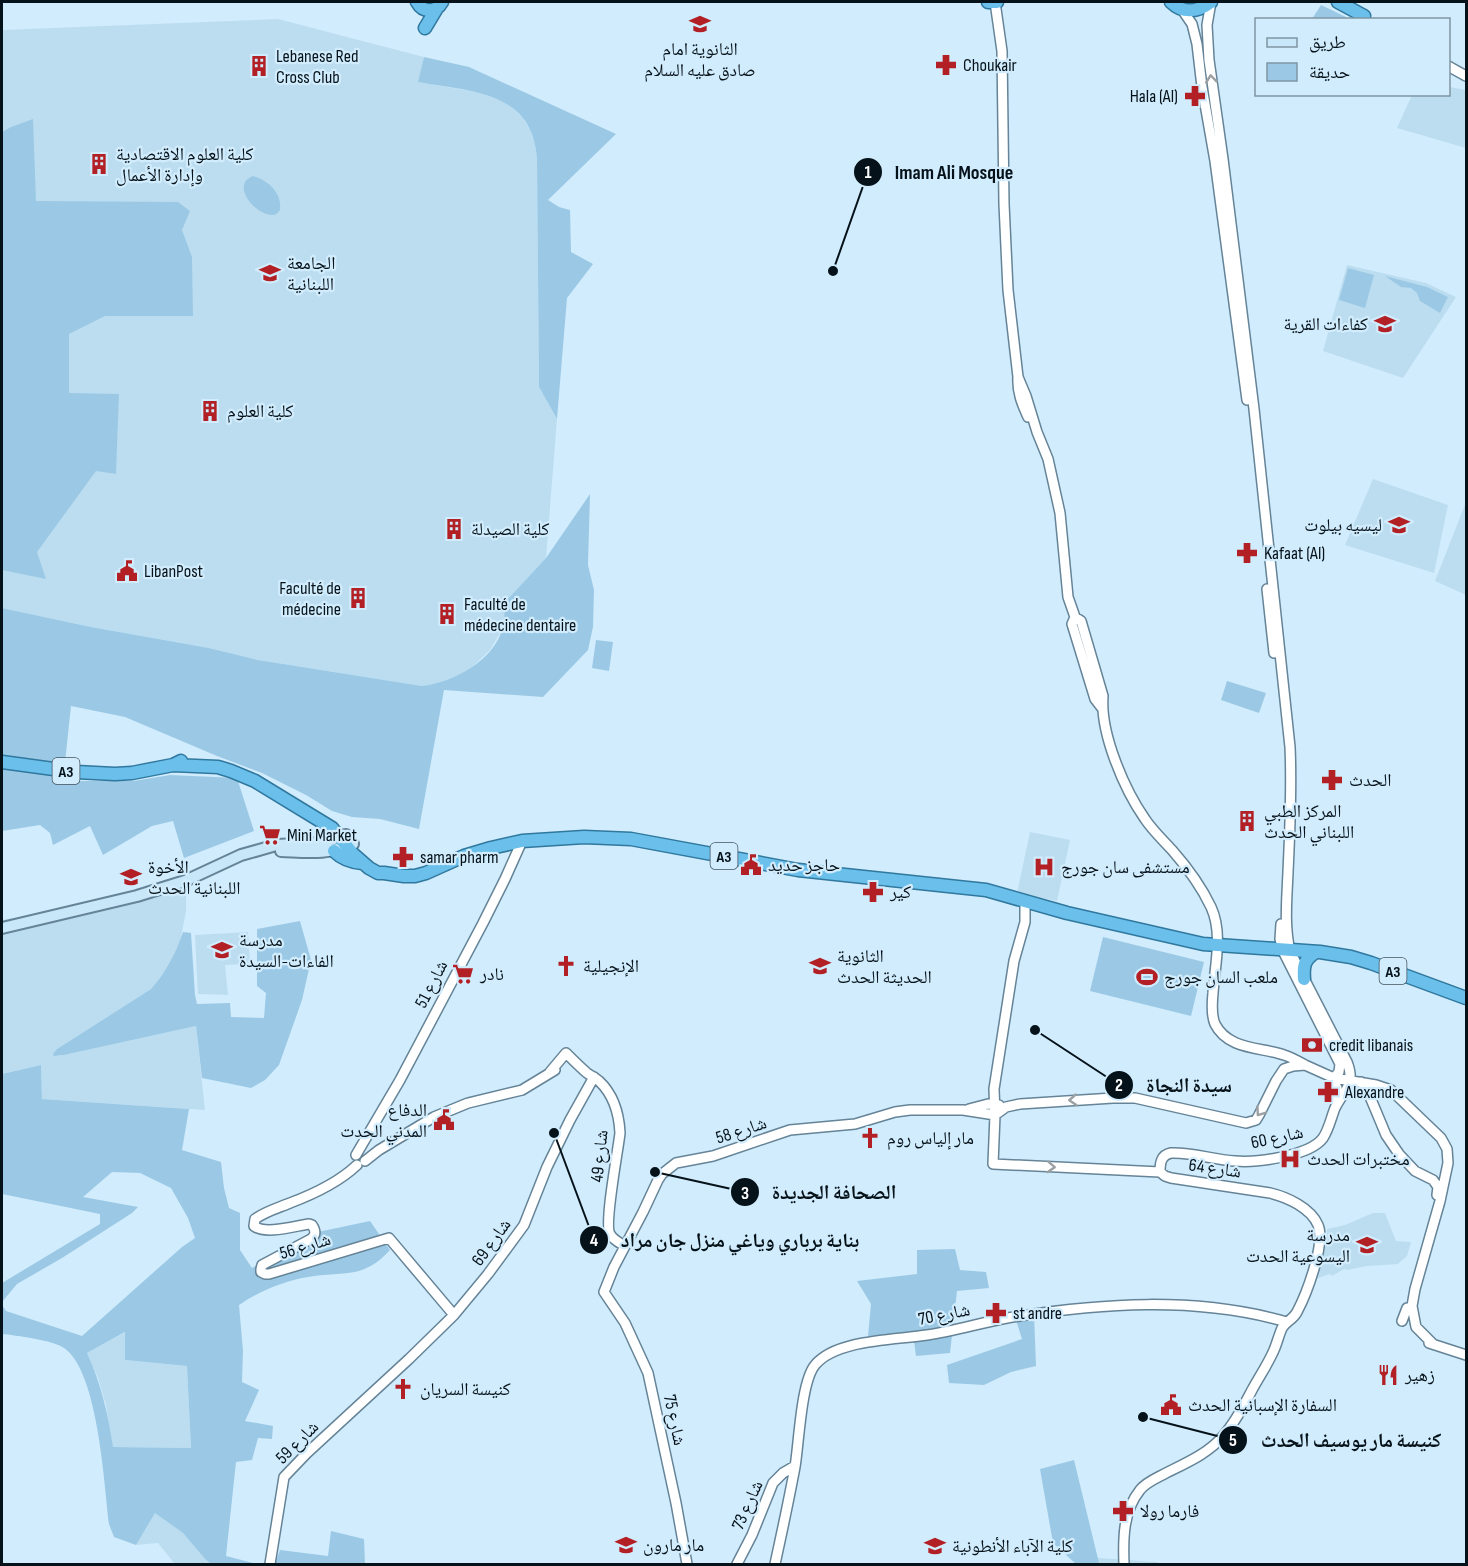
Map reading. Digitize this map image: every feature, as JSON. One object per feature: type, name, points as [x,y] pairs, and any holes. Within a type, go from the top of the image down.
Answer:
[{"type":"highway","points":[[988,2],[996,2]]},
{"type":"highway","points":[[1176,5],[1187,10],[1196,10],[1211,2]]},
{"type":"highway","points":[[1338,2],[1368,18]]},
{"type":"highway","points":[[1354,2],[1368,18]]},
{"type":"highway","points":[[420,5],[425,28],[439,5]]},
{"type":"highway","points":[[420,5],[430,11],[439,5]]},
{"type":"highway","name":"A3","points":[[2,762],[76,772],[115,774],[173,765],[218,767],[255,781],[332,828],[344,843],[380,867],[384,873]]},
{"type":"highway","name":"A3","points":[[344,843],[344,859],[362,863],[378,873],[416,876],[464,856],[522,841],[585,837],[631,839],[798,870],[976,888],[1178,939],[1217,946],[1316,952],[1351,957],[1467,998]]},
{"type":"highway","points":[[1304,980],[1303,967],[1316,952]]},
{"type":"main road","points":[[2,928],[137,896],[185,881],[241,855],[259,850],[319,853],[344,843]]},
{"type":"street","points":[[996,2],[1002,51],[1008,290],[1018,377],[1017,387],[1022,405],[1037,432],[1048,459],[1060,513],[1068,597],[1075,617],[1081,621],[1103,696],[1102,708],[1110,746],[1124,783],[1145,819],[1197,883],[1213,913],[1217,946],[1212,1012],[1216,1025],[1226,1036],[1240,1045],[1286,1055],[1333,1077],[1384,1087],[1395,1093],[1441,1138],[1447,1149],[1448,1163],[1440,1201],[1413,1298],[1416,1328],[1435,1345]]},
{"type":"street","points":[[1211,2],[1207,31],[1211,85],[1223,159],[1254,409],[1290,747],[1292,794],[1286,951],[1304,980],[1347,1062],[1350,1081]]},
{"type":"street","points":[[1176,5],[1189,19],[1196,34],[1248,407],[1286,773],[1280,939],[1338,1061],[1339,1072],[1333,1077]]},
{"type":"street","points":[[1450,67],[1464,75]]},
{"type":"street","name":"شارع 51","points":[[359,1159],[365,1140],[400,1080],[483,922],[522,841]]},
{"type":"street","points":[[995,1114],[994,1089],[1014,961],[1030,902]]},
{"type":"street","points":[[1286,1055],[1288,1068],[1305,1065]]},
{"type":"street","points":[[359,1159],[445,1112],[522,1090],[537,1082],[566,1058],[591,1075]]},
{"type":"street","name":"شارع 58","points":[[604,1292],[658,1180],[662,1173],[676,1163],[713,1156],[790,1130],[855,1125],[895,1112],[910,1110],[963,1110],[995,1114],[1006,1107],[1020,1104],[1135,1098],[1246,1123],[1256,1120],[1276,1081],[1288,1068]]},
{"type":"street","name":"شارع 49","points":[[591,1075],[608,1091],[617,1110],[619,1145],[609,1225],[610,1234],[625,1246]]},
{"type":"street","name":"شارع 69","points":[[370,1395],[454,1315],[524,1225],[547,1167],[591,1075]]},
{"type":"street","points":[[1333,1077],[1337,1088],[1336,1107]]},
{"type":"street","name":"شارع 60","points":[[1160,1172],[1160,1162],[1163,1157],[1171,1153],[1238,1161],[1275,1158],[1311,1149],[1323,1138],[1350,1081]]},
{"type":"street","points":[[1361,1082],[1386,1135],[1403,1160],[1415,1171],[1437,1184],[1437,1195],[1408,1292],[1409,1324],[1427,1342],[1467,1354]]},
{"type":"street","points":[[1346,1091],[1359,1087],[1366,1091],[1371,1099]]},
{"type":"street","points":[[1371,1099],[1375,1092],[1384,1087]]},
{"type":"street","name":"شارع 58","points":[[963,1110],[988,1104],[1006,1107]]},
{"type":"street","name":"شارع 64","points":[[995,1114],[993,1164],[1160,1172],[1171,1178],[1259,1191],[1285,1197],[1304,1209],[1319,1227],[1320,1240],[1310,1282],[1297,1313],[1284,1325],[1270,1357],[1236,1418],[1223,1436],[1210,1449],[1151,1481],[1139,1491],[1126,1518],[1124,1564]]},
{"type":"street","name":"شارع 56","points":[[359,1159],[340,1179],[317,1192],[255,1219],[254,1226],[260,1230],[309,1224],[315,1232],[311,1239],[262,1265],[261,1272],[273,1273],[389,1238],[454,1315]]},
{"type":"street","points":[[1429,1178],[1439,1177],[1447,1169]]},
{"type":"street","name":"شارع 75","points":[[604,1292],[625,1323],[648,1373],[687,1564]]},
{"type":"street","name":"شارع 70","points":[[775,1564],[795,1466],[805,1393],[811,1371],[818,1361],[827,1355],[849,1346],[876,1340],[930,1335],[1026,1315],[1111,1305],[1221,1308],[1256,1313],[1287,1322]]},
{"type":"street","points":[[1402,1321],[1407,1308]]},
{"type":"street","points":[[1408,1333],[1419,1336]]},
{"type":"street","name":"شارع 59","points":[[270,1564],[284,1477],[370,1395]]},
{"type":"street","name":"شارع 73","points":[[738,1564],[773,1483],[795,1466]]},
{"type":"street","points":[[1124,1554],[1130,1564]]},
{"type":"shaded area","name":"الجامعة اللبنانية","points":[[278,19],[424,57],[419,82],[487,94],[500,99],[522,117],[535,144],[539,387],[557,419],[546,558],[504,603],[504,626],[490,650],[469,670],[439,683],[422,686],[258,660],[209,648],[2,608],[2,30]]},
{"type":"shaded area","points":[[1450,87],[1466,90],[1466,148],[1397,128],[1412,96],[1450,96]]},
{"type":"shaded area","name":"كفاءات القرية","points":[[1347,265],[1426,283],[1456,297],[1403,378],[1323,351]]},
{"type":"shaded area","name":"ليسيه بيلوت","points":[[1373,479],[1448,505],[1434,573],[1345,545]]},
{"type":"shaded area","points":[[1466,502],[1466,595],[1435,581]]},
{"type":"shaded area","name":"مستشفى سان جورج","points":[[1030,832],[1070,840],[1057,901],[1017,893]]},
{"type":"shaded area","points":[[186,889],[186,911],[180,942],[171,962],[156,983],[151,989],[57,1049],[58,1056],[196,1026],[205,1110],[42,1099],[41,1065],[2,1074],[2,920]]},
{"type":"shaded area","name":"مدرسة الفاءات-السيدة","points":[[248,932],[250,964],[225,965],[228,995],[198,994],[195,935]]},
{"type":"shaded area","name":"مدرسة اليسوعية الحدت","points":[[1373,1213],[1385,1213],[1396,1241],[1411,1242],[1407,1256],[1398,1264],[1344,1269],[1332,1276],[1330,1274],[1313,1280],[1327,1236],[1327,1229],[1345,1225]]},
{"type":"shaded area","points":[[126,1332],[125,1360],[187,1366],[191,1448],[112,1447],[106,1405],[87,1353]]},
{"type":"shaded area","points":[[155,1512],[183,1533],[211,1564],[175,1564],[158,1543],[136,1545]]},
{"type":"shaded area","points":[[1084,1557],[1157,1562],[1160,1564],[1077,1564]]},
{"type":"green space","points":[[1321,5],[1346,17],[1345,18],[1313,18]]},
{"type":"green space","points":[[424,57],[469,67],[616,134],[548,200],[559,207],[570,210],[571,252],[593,264],[567,298],[557,419],[539,387],[537,159],[533,136],[524,119],[511,107],[496,98],[418,82]]},
{"type":"green space","points":[[33,119],[36,201],[178,202],[190,211],[182,230],[192,257],[193,316],[105,316],[69,334],[69,393],[119,394],[116,474],[96,471],[37,552],[46,579],[2,570],[2,132]]},
{"type":"green space","points":[[253,176],[269,184],[277,193],[280,210],[277,214],[265,214],[252,205],[248,199],[244,186]]},
{"type":"green space","points":[[1348,268],[1374,275],[1365,308],[1339,300]]},
{"type":"green space","points":[[1385,276],[1427,287],[1448,297],[1440,313],[1420,301],[1417,293],[1411,288],[1401,287]]},
{"type":"green space","points":[[590,494],[588,565],[594,590],[593,627],[588,650],[543,697],[444,690],[419,829],[380,819],[352,817],[332,811],[262,773],[125,717],[71,706],[63,781],[134,781],[170,775],[237,778],[254,831],[184,858],[173,821],[152,826],[103,855],[90,826],[53,845],[50,833],[40,825],[2,831],[2,608],[209,648],[258,660],[422,686],[434,684],[471,668],[491,650],[503,627],[504,603],[546,558]]},
{"type":"green space","points":[[596,640],[613,642],[609,671],[592,668]]},
{"type":"green space","points":[[1227,681],[1266,693],[1259,713],[1221,700]]},
{"type":"green space","points":[[300,921],[311,960],[302,1000],[279,1065],[265,1080],[251,1088],[202,1078],[196,1026],[54,1056],[57,1049],[151,989],[170,962],[183,932],[191,933],[197,1004],[230,1003],[231,1017],[264,1018],[266,993],[257,986],[257,929]]},
{"type":"green space","name":"ملعب السان جورج","points":[[1103,937],[1204,962],[1191,1016],[1090,991]]},
{"type":"green space","points":[[41,1065],[42,1099],[189,1109],[182,1150],[221,1162],[229,1208],[240,1213],[240,1250],[252,1268],[318,1232],[370,1221],[390,1250],[380,1260],[361,1270],[290,1281],[263,1291],[239,1305],[243,1351],[242,1382],[259,1390],[245,1421],[273,1426],[272,1439],[258,1438],[252,1460],[236,1462],[226,1556],[257,1564],[211,1564],[183,1533],[155,1513],[136,1545],[114,1537],[109,1524],[102,1456],[92,1403],[85,1379],[75,1360],[60,1345],[2,1334],[2,1305],[6,1311],[82,1336],[195,1238],[188,1218],[171,1188],[140,1173],[112,1172],[83,1197],[138,1207],[62,1258],[17,1284],[2,1302],[2,1283],[100,1224],[100,1214],[2,1194],[2,1074]],"holes":[[[125,1332],[125,1360],[187,1366],[191,1448],[113,1447],[103,1399],[87,1353]]]},
{"type":"green space","points":[[955,1249],[960,1270],[986,1272],[989,1288],[957,1291],[950,1353],[916,1356],[913,1334],[868,1336],[871,1304],[857,1281],[917,1274],[917,1250]]},
{"type":"green space","points":[[1034,1314],[1036,1366],[1011,1372],[984,1385],[949,1383],[947,1365],[1022,1339],[1015,1317]]},
{"type":"green space","points":[[1074,1460],[1098,1564],[1076,1564],[1053,1543],[1040,1469]]},
{"type":"green space","points":[[331,1531],[364,1539],[365,1564],[275,1564],[280,1550],[328,1556]]},
{"type":"place","name":"الثانویة امام صادق عليه السلام","points":[[700,24]]},
{"type":"place","name":"Choukair","points":[[946,65]]},
{"type":"place","name":"Lebanese Red Cross Club","points":[[259,66]]},
{"type":"place","name":"Hala (Al)","points":[[1195,96]]},
{"type":"place","name":"كلية العلوم الاقتصادية وإدارة الأعمال","points":[[99,164]]},
{"type":"place","name":"Imam Ali Mosque","points":[[833,271]]},
{"type":"place","name":"الجامعة اللبنانية","points":[[270,273]]},
{"type":"place","name":"كفاءات القرية","points":[[1385,324]]},
{"type":"place","name":"كلية العلوم","points":[[210,411]]},
{"type":"place","name":"ليسيه بيلوت","points":[[1399,525]]},
{"type":"place","name":"كلية الصيدلة","points":[[454,529]]},
{"type":"place","name":"Kafaat (Al)","points":[[1247,553]]},
{"type":"place","name":"LibanPost","points":[[127,571]]},
{"type":"place","name":"Faculté de médecine","points":[[358,598]]},
{"type":"place","name":"Faculté de médecine dentaire","points":[[447,614]]},
{"type":"place","name":"الحدث","points":[[1332,780]]},
{"type":"place","name":"المركز الطبي اللبناني الحدث","points":[[1247,821]]},
{"type":"place","name":"Mini Market","points":[[270,835]]},
{"type":"place","name":"samar pharm","points":[[403,857]]},
{"type":"place","name":"حاجز حديد","points":[[751,865]]},
{"type":"place","name":"مستشفى سان جورج","points":[[1044,867]]},
{"type":"place","name":"الأخوة اللبنانية الحدث","points":[[131,877]]},
{"type":"place","name":"كير","points":[[873,892]]},
{"type":"place","name":"مدرسة الفاءات-السيدة","points":[[222,950]]},
{"type":"place","name":"الإنجيلية","points":[[566,966]]},
{"type":"place","name":"الثانوية الحديثة الحدث","points":[[820,966]]},
{"type":"place","name":"نادر","points":[[463,974]]},
{"type":"place","name":"ملعب السان جورج","points":[[1147,977]]},
{"type":"place","name":"سيدة النجاة","points":[[1035,1030]]},
{"type":"place","name":"credit libanais","points":[[1312,1045]]},
{"type":"place","name":"Alexandre","points":[[1328,1092]]},
{"type":"place","name":"الدفاع المدني الحدت","points":[[444,1120]]},
{"type":"place","name":"بناية برباري وياغي منزل جان مراد","points":[[554,1133]]},
{"type":"place","name":"مار إلياس روم","points":[[870,1138]]},
{"type":"place","name":"مختبرات الحدث","points":[[1290,1159]]},
{"type":"place","name":"الصحافة الجديدة","points":[[655,1172]]},
{"type":"place","name":"مدرسة اليسوعية الحدت","points":[[1367,1245]]},
{"type":"place","name":"st andre","points":[[996,1313]]},
{"type":"place","name":"زهير","points":[[1388,1375]]},
{"type":"place","name":"كنيسة السريان","points":[[403,1389]]},
{"type":"place","name":"السفارة الإسبانية الحدث","points":[[1171,1405]]},
{"type":"place","name":"كنيسة مار يوسيف الحدث","points":[[1143,1417]]},
{"type":"place","name":"فارما رولا","points":[[1123,1511]]},
{"type":"place","name":"مار مارون","points":[[626,1545]]},
{"type":"place","name":"كلية الآباء الأنطونية","points":[[935,1546]]}]
